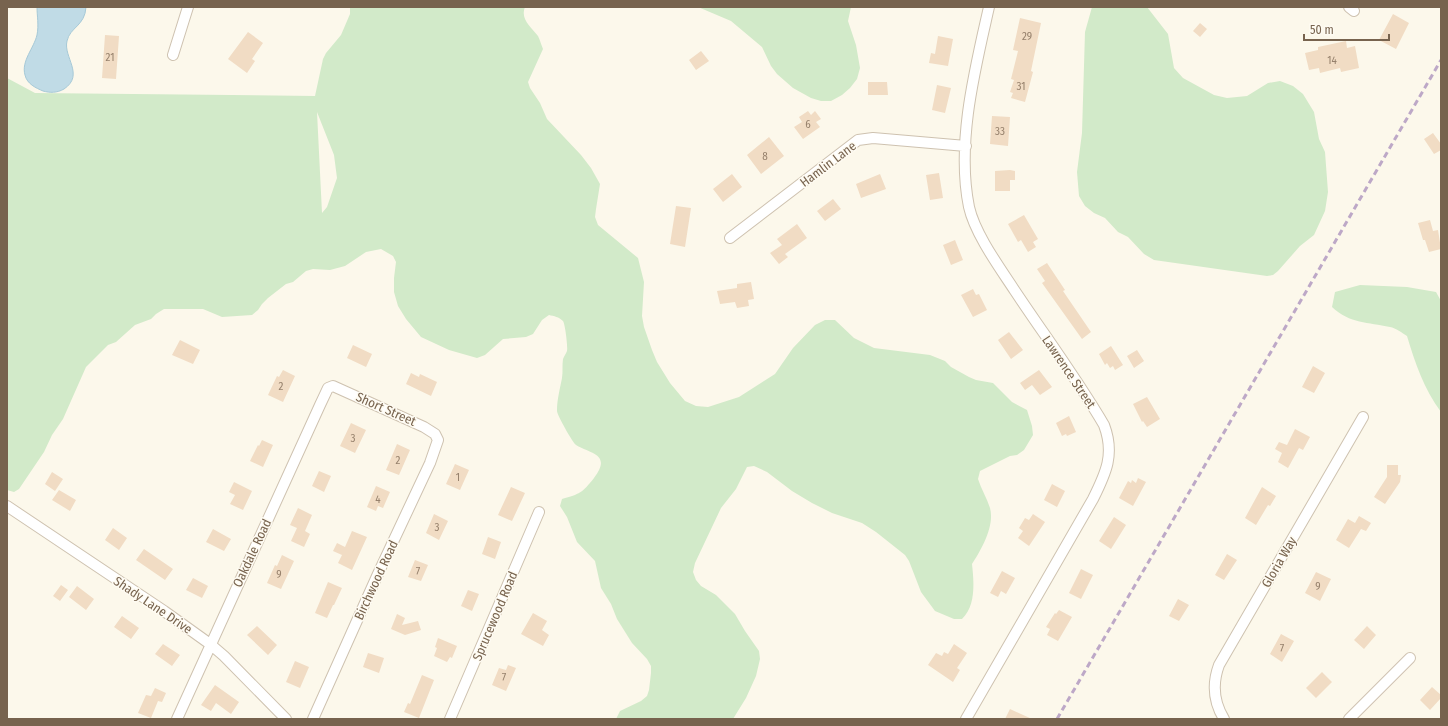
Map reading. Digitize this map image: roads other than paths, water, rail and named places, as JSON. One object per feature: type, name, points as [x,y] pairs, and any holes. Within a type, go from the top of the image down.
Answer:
[{"type":"street","points":[[173,55],[188,7]]},
{"type":"street","name":"Lawrence Street","points":[[966,719],[1093,499],[1106,471],[1110,453],[1107,433],[1096,413],[1000,270],[976,227],[969,208],[965,174],[970,99],[989,7]]},
{"type":"street","name":"Hamlin Lane","points":[[730,238],[858,140],[873,138],[966,146]]},
{"type":"street","name":"Short Street","points":[[328,388],[333,386],[337,387],[424,427],[435,434],[438,440]]},
{"type":"street","name":"Oakdale Road","points":[[177,719],[328,388]]},
{"type":"street","name":"Gloria Way","points":[[1222,715],[1214,699],[1214,681],[1219,665],[1362,417]]},
{"type":"street","name":"Birchwood Road","points":[[313,719],[377,576],[437,448],[438,440]]},
{"type":"street","name":"Shady Lane Drive","points":[[7,506],[164,611],[210,644],[229,660],[286,719]]},
{"type":"street","name":"Sprucewood Road","points":[[450,719],[539,512]]},
{"type":"street","points":[[1349,719],[1410,658]]},
{"type":"water","points":[[37,7],[86,7],[83,18],[71,32],[67,41],[73,78],[70,84],[64,89],[56,92],[46,92],[32,85],[25,75],[24,70],[26,60],[37,35]]},
{"type":"railway","points":[[1057,719],[1441,60]]}]
